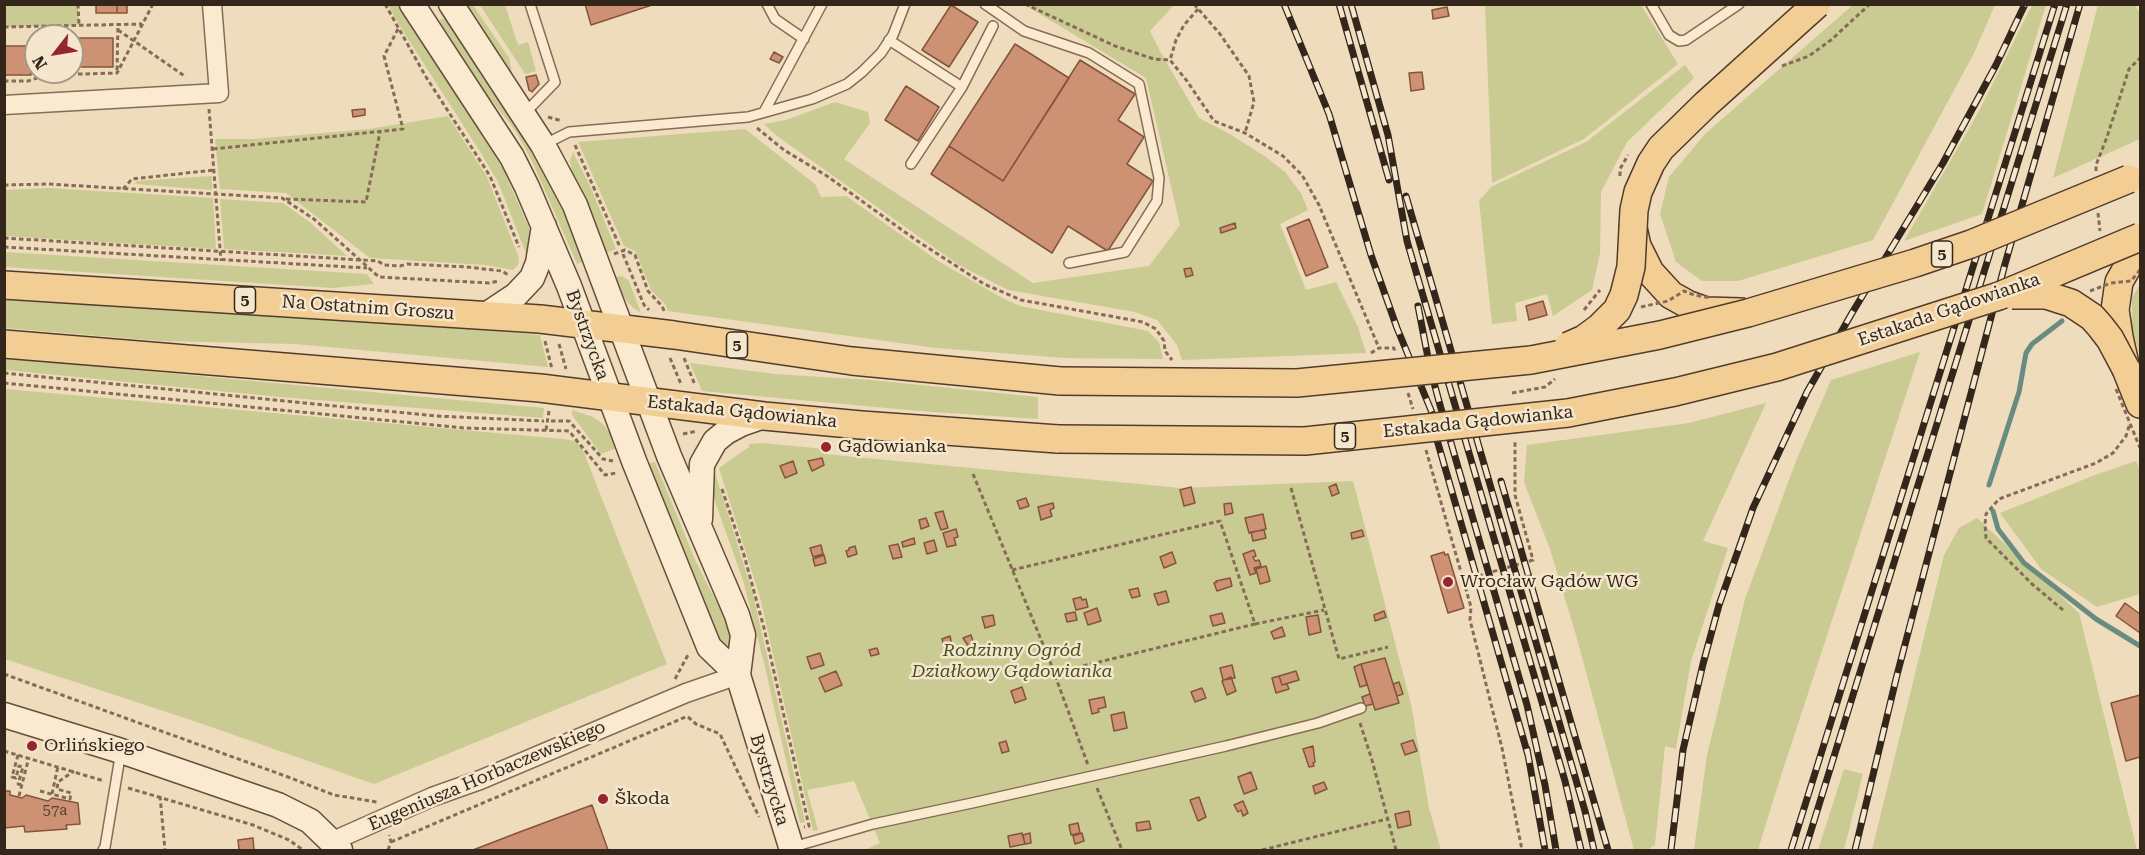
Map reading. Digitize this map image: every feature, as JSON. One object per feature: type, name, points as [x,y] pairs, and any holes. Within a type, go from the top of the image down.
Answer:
[{"type":"main road","points":[[1531,360],[1584,339],[1617,310],[1629,281],[1634,210],[1642,181],[1660,148],[1817,4]]},
{"type":"main road","name":"5","points":[[622,330],[674,335],[852,361],[1060,381],[1297,383],[1531,360],[1660,335],[1748,313],[1971,244],[2140,174]]},
{"type":"main road","points":[[1633,228],[1637,246],[1650,272],[1674,297],[1706,311],[1748,313]]},
{"type":"main road","name":"Estakada Gądowianka","points":[[610,398],[861,425],[1058,439],[1305,441],[1568,413],[1675,392],[1777,368],[1999,296],[2140,237]]},
{"type":"main road","points":[[2135,406],[2115,310],[2118,279],[2140,248]]},
{"type":"main road","name":"Na Ostatnim Groszu","points":[[4,285],[543,319],[622,330]]},
{"type":"main road","points":[[1999,296],[2046,295],[2071,303],[2092,317],[2100,326],[2110,339],[2126,369]]},
{"type":"main road","name":"5","points":[[4,344],[540,388],[610,398]]},
{"type":"street","points":[[4,105],[219,93],[212,4]]},
{"type":"street","name":"Bystrzycka","points":[[412,4],[512,157],[544,226],[709,647],[738,675]]},
{"type":"street","points":[[430,32],[428,19],[436,10],[455,10]]},
{"type":"street","name":"Bystrzycka","points":[[455,10],[524,114],[575,205],[669,456],[726,586],[743,635],[738,675],[791,849]]},
{"type":"street","points":[[486,315],[516,295],[532,278],[538,262],[544,226]]},
{"type":"street","points":[[700,528],[702,464],[715,441],[726,432],[764,416]]},
{"type":"street","name":"Eugeniusza Horbaczewskiego","points":[[4,715],[278,805],[310,821],[336,846],[432,797],[480,780],[686,693],[738,675]]},
{"type":"lane","points":[[524,114],[555,82],[530,4]]},
{"type":"lane","points":[[767,4],[775,19],[804,39]]},
{"type":"lane","points":[[764,112],[822,4]]},
{"type":"lane","points":[[985,4],[1024,31],[1089,53],[1139,84],[1159,178],[1157,201],[1125,252],[1069,263]]},
{"type":"lane","points":[[1652,4],[1669,35],[1678,41],[1686,40],[1739,4]]},
{"type":"lane","points":[[543,145],[569,132],[748,117],[812,99],[847,84],[868,66],[890,40],[907,6]]},
{"type":"lane","points":[[911,164],[962,87],[993,26]]},
{"type":"lane","points":[[890,40],[962,87]]},
{"type":"lane","points":[[791,849],[873,824],[1092,777],[1318,723],[1358,709]]},
{"type":"lane","points":[[103,850],[121,752]]},
{"type":"path","points":[[78,4],[79,24]]},
{"type":"path","points":[[117,73],[153,4]]},
{"type":"path","points":[[385,4],[426,77],[490,176],[522,253]]},
{"type":"path","points":[[1025,4],[1115,46],[1154,58],[1170,60],[1214,121],[1245,134],[1283,156],[1302,175],[1318,205],[1379,348],[1394,348],[1397,358]]},
{"type":"path","points":[[1194,4],[1220,34],[1249,76],[1254,102],[1245,134]]},
{"type":"path","points":[[1776,68],[1809,56],[1832,40],[1870,4]]},
{"type":"path","points":[[1170,60],[1176,40],[1184,25],[1198,9]]},
{"type":"path","points":[[117,73],[118,24]]},
{"type":"path","points":[[84,25],[142,24]]},
{"type":"path","points":[[4,27],[24,26]]},
{"type":"path","points":[[213,149],[404,129],[384,56],[398,29]]},
{"type":"path","points":[[118,30],[207,94],[221,261]]},
{"type":"path","points":[[2096,173],[2096,165],[2129,69],[2140,58]]},
{"type":"path","points":[[4,81],[28,81],[46,75],[117,73]]},
{"type":"path","points":[[748,117],[762,134],[784,150],[827,176],[916,240],[984,284],[1021,300],[1143,322],[1156,329],[1164,341],[1166,351]]},
{"type":"path","points":[[4,185],[48,184],[366,202],[380,132]]},
{"type":"path","points":[[1621,180],[1620,169],[1630,152]]},
{"type":"path","points":[[123,189],[132,179],[214,170]]},
{"type":"path","points":[[4,238],[359,261],[378,261],[392,265],[407,264],[502,271],[509,278],[489,283],[379,277],[359,261],[314,219],[282,198]]},
{"type":"path","points":[[2098,208],[2101,237]]},
{"type":"path","points":[[4,247],[369,268]]},
{"type":"path","points":[[653,314],[644,305],[622,252],[631,252],[635,255],[648,291],[664,312]]},
{"type":"path","points":[[2071,303],[2074,297],[2118,279]]},
{"type":"path","points":[[1580,316],[1590,301],[1606,285]]},
{"type":"path","points":[[1634,309],[1668,301],[1684,291],[1714,299]]},
{"type":"path","points":[[543,333],[552,370]]},
{"type":"path","points":[[556,335],[567,371]]},
{"type":"path","points":[[670,358],[685,391]]},
{"type":"path","points":[[685,360],[698,393]]},
{"type":"path","points":[[4,373],[436,416],[544,421]]},
{"type":"path","points":[[1512,393],[1545,387],[1558,376]]},
{"type":"path","points":[[4,383],[465,428],[569,431],[604,475],[617,472]]},
{"type":"path","points":[[1407,391],[1414,413]]},
{"type":"path","points":[[546,430],[549,405]]},
{"type":"path","points":[[2063,610],[2032,584],[1986,538],[1984,524],[1986,514],[1999,499],[2096,463],[2114,453],[2127,436],[2135,406]]},
{"type":"path","points":[[551,421],[569,421],[603,459],[611,462],[617,459]]},
{"type":"path","points":[[678,435],[700,430],[703,436]]},
{"type":"path","points":[[1424,446],[1471,607],[1470,620],[1502,748],[1522,850]]},
{"type":"path","points":[[973,474],[1122,850]]},
{"type":"path","points":[[1291,488],[1339,659],[1388,647]]},
{"type":"path","points":[[1463,580],[1533,560],[1515,495]]},
{"type":"path","points":[[1012,570],[1221,521],[1255,624]]},
{"type":"path","points":[[1053,673],[1255,624],[1324,610]]},
{"type":"path","points":[[4,674],[334,795],[378,803],[379,806]]},
{"type":"path","points":[[1358,709],[1396,850]]},
{"type":"path","points":[[686,710],[688,716],[696,724],[720,734],[759,819]]},
{"type":"path","points":[[388,850],[391,842],[688,716]]},
{"type":"path","points":[[4,751],[253,825],[289,840],[303,850]]},
{"type":"path","points":[[18,754],[12,777],[16,778],[19,766],[23,767],[18,784],[22,786]]},
{"type":"path","points":[[19,796],[28,757]]},
{"type":"path","points":[[52,794],[58,766]]},
{"type":"path","points":[[40,791],[70,798],[71,793],[57,789],[58,782],[74,771]]},
{"type":"path","points":[[160,796],[165,850]]},
{"type":"path","points":[[1262,850],[1388,819]]},
{"type":"green space","points":[[1854,4],[1995,5],[1973,55],[1873,240],[1738,281],[1702,281],[1676,262],[1660,214],[1669,177],[1706,133]]},
{"type":"green space","points":[[4,5],[78,5],[79,24],[24,24],[24,26],[5,27]]},
{"type":"green space","points":[[388,5],[398,5],[503,169],[530,230],[532,240],[529,261],[498,182]]},
{"type":"green space","points":[[465,5],[473,5],[509,58],[513,77]]},
{"type":"green space","points":[[480,5],[505,5],[518,45],[528,42],[536,71],[525,74]]},
{"type":"green space","points":[[1025,5],[1174,5],[1150,31],[1161,53],[1199,118],[1266,157],[1285,172],[1301,193],[1308,210],[1280,224],[1306,290],[1336,282],[1358,327],[1366,353],[1182,360],[1177,345],[1157,320],[1135,312],[1008,290],[959,265],[777,136],[764,124],[786,120],[835,102],[868,112],[870,123],[844,159],[1033,283],[1149,266],[1180,225],[1146,78]]},
{"type":"green space","points":[[1485,5],[1641,5],[1678,64],[1584,139],[1492,183]]},
{"type":"green space","points":[[2032,5],[2046,5],[1982,214],[1904,241],[1978,113]]},
{"type":"green space","points":[[2098,5],[2135,5],[2140,14],[2140,139],[2053,178]]},
{"type":"green space","points":[[448,19],[536,152],[556,192],[585,261],[577,264],[532,161],[515,130],[471,75],[439,27],[440,20]]},
{"type":"green space","points":[[1685,65],[1694,78],[1627,142],[1601,192],[1600,253],[1592,290],[1553,316],[1547,294],[1515,303],[1517,321],[1492,324],[1479,201],[1491,187],[1586,142]]},
{"type":"green space","points":[[448,116],[487,177],[519,258],[518,265],[513,270],[485,265],[370,258],[286,193],[220,189],[215,139],[254,139],[369,129]]},
{"type":"green space","points":[[745,129],[815,184],[821,197],[846,196],[938,261],[1002,298],[1020,306],[1148,331],[1159,342],[1163,359],[1065,358],[936,348],[668,311],[665,304],[651,290],[636,252],[624,246],[578,142]]},
{"type":"green space","points":[[573,152],[591,188],[616,249],[605,253],[572,173],[570,161]]},
{"type":"green space","points":[[212,176],[212,190],[135,184],[136,181]]},
{"type":"green space","points":[[48,188],[213,198],[216,249],[5,236],[5,190]]},
{"type":"green space","points":[[220,199],[283,203],[311,223],[347,256],[224,249]]},
{"type":"green space","points":[[4,252],[367,274],[374,284],[333,288],[5,267]]},
{"type":"green space","points":[[622,276],[629,281],[641,313],[625,299],[615,277]]},
{"type":"green space","points":[[2140,284],[2140,359],[2132,327],[2132,298]]},
{"type":"green space","points":[[4,299],[436,326],[540,335],[548,367],[295,344],[160,341],[5,328]]},
{"type":"green space","points":[[1920,352],[1758,850],[1694,850],[1707,755],[1745,599],[1796,461],[1831,380]]},
{"type":"green space","points":[[5,358],[544,408],[543,418],[280,397],[5,370]]},
{"type":"green space","points":[[690,363],[775,374],[871,380],[1038,397],[1038,419],[919,411],[702,391]]},
{"type":"green space","points":[[5,389],[575,441],[582,448],[667,664],[374,784],[194,721],[5,659]]},
{"type":"green space","points":[[1766,403],[1703,541],[1728,548],[1691,661],[1676,749],[1665,746],[1655,845],[1647,850],[1634,850],[1576,635],[1550,549],[1524,482],[1527,445],[1689,423]]},
{"type":"green space","points":[[572,410],[593,417],[603,424],[613,437],[617,448],[601,454],[572,415]]},
{"type":"green space","name":"Rodzinny Ogród Działkowy Gądowianka","points":[[762,443],[825,449],[824,454],[1181,488],[1353,481],[1411,704],[1429,808],[1441,850],[865,850],[880,843],[854,781],[807,790],[818,830],[813,831],[760,597],[719,468],[749,447],[749,444]]},
{"type":"green space","points":[[2136,461],[2140,471],[2140,594],[2097,607],[2041,569],[2000,513]]},
{"type":"green space","points":[[655,462],[696,562],[728,625],[734,644],[725,656],[647,464]]},
{"type":"green space","points":[[712,463],[753,594],[805,822],[800,823],[743,580],[713,496]]},
{"type":"green space","points":[[1977,518],[2079,613],[2137,850],[1872,850],[1944,555],[1959,528]]},
{"type":"green space","points":[[1844,769],[1863,774],[1844,850],[1818,850]]},
{"type":"building","points":[[96,4],[117,4],[117,13],[96,13]]},
{"type":"building","points":[[117,4],[127,4],[127,13],[117,13]]},
{"type":"building","points":[[585,4],[655,4],[591,25]]},
{"type":"building","points":[[951,5],[978,22],[949,67],[922,50]]},
{"type":"building","points":[[1447,7],[1449,16],[1433,19],[1432,10]]},
{"type":"building","points":[[84,38],[113,38],[113,67],[84,67]]},
{"type":"building","points":[[1015,44],[1069,78],[1003,181],[949,146]]},
{"type":"building","points":[[4,46],[24,46],[24,75],[4,75]]},
{"type":"building","points":[[774,52],[783,57],[779,63],[770,59]]},
{"type":"building","points":[[1080,60],[1135,94],[1118,120],[1144,137],[1127,164],[1153,181],[1109,249],[1106,250],[1068,226],[1052,253],[931,174],[949,146],[1003,181]]},
{"type":"building","points":[[1422,72],[1424,89],[1411,91],[1409,73]]},
{"type":"building","points":[[536,75],[539,84],[532,92],[529,90],[526,77]]},
{"type":"building","points":[[906,86],[939,107],[918,141],[885,120]]},
{"type":"building","points":[[365,109],[365,115],[353,117],[352,110]]},
{"type":"building","points":[[1309,219],[1328,267],[1306,276],[1287,228]]},
{"type":"building","points":[[1235,223],[1236,228],[1221,233],[1220,228]]},
{"type":"building","points":[[1191,268],[1193,275],[1186,277],[1184,269]]},
{"type":"building","points":[[1543,301],[1547,315],[1529,320],[1526,306]]},
{"type":"building","points":[[822,458],[824,465],[812,471],[808,461]]},
{"type":"building","points":[[793,461],[797,473],[785,478],[780,466]]},
{"type":"building","points":[[1336,484],[1339,493],[1332,496],[1329,487]]},
{"type":"building","points":[[1191,487],[1195,503],[1184,506],[1180,490]]},
{"type":"building","points":[[1026,498],[1029,506],[1020,509],[1017,501]]},
{"type":"building","points":[[1053,503],[1054,508],[1050,510],[1052,516],[1041,520],[1038,507]]},
{"type":"building","points":[[1231,503],[1233,513],[1225,515],[1224,504]]},
{"type":"building","points":[[943,511],[948,528],[941,530],[935,513]]},
{"type":"building","points":[[1263,514],[1266,529],[1249,533],[1245,518]]},
{"type":"building","points":[[926,518],[929,526],[921,529],[919,520]]},
{"type":"building","points":[[956,529],[958,537],[954,538],[956,545],[947,547],[943,533]]},
{"type":"building","points":[[1264,530],[1266,538],[1253,541],[1251,532]]},
{"type":"building","points":[[1362,530],[1364,536],[1352,539],[1351,533]]},
{"type":"building","points":[[914,538],[915,544],[903,547],[902,542]]},
{"type":"building","points":[[934,540],[937,551],[927,554],[924,543]]},
{"type":"building","points":[[898,544],[902,557],[893,559],[889,546]]},
{"type":"building","points":[[821,545],[823,554],[813,557],[810,548]]},
{"type":"building","points":[[855,546],[857,554],[848,557],[846,551]]},
{"type":"building","points":[[1254,550],[1256,556],[1253,557],[1255,561],[1259,560],[1261,566],[1254,568],[1256,573],[1250,575],[1243,554]]},
{"type":"building","points":[[1172,552],[1176,563],[1164,568],[1160,557]]},
{"type":"building","name":"Wrocław Gądów WG","points":[[1444,552],[1445,555],[1448,554],[1464,608],[1448,613],[1431,556]]},
{"type":"building","points":[[824,555],[826,563],[815,566],[813,559]]},
{"type":"building","points":[[1266,566],[1270,581],[1260,584],[1256,569]]},
{"type":"building","points":[[1230,578],[1232,586],[1217,591],[1214,583],[1216,581]]},
{"type":"building","points":[[1138,588],[1140,596],[1132,598],[1129,590]]},
{"type":"building","points":[[1166,591],[1169,602],[1158,605],[1154,594]]},
{"type":"building","points":[[1081,597],[1082,600],[1086,599],[1088,607],[1076,610],[1073,599]]},
{"type":"building","points":[[2125,603],[2140,614],[2140,633],[2116,616]]},
{"type":"building","points":[[1097,608],[1101,621],[1088,625],[1084,613]]},
{"type":"building","points":[[1384,611],[1386,617],[1375,621],[1374,615]]},
{"type":"building","points":[[1075,612],[1077,620],[1067,622],[1065,614]]},
{"type":"building","points":[[1222,613],[1225,623],[1213,626],[1210,616]]},
{"type":"building","points":[[993,615],[995,625],[985,628],[982,617]]},
{"type":"building","points":[[1318,615],[1321,632],[1309,635],[1306,617]]},
{"type":"building","points":[[1282,627],[1285,636],[1274,639],[1271,632]]},
{"type":"building","points":[[971,635],[974,645],[969,647],[963,638]]},
{"type":"building","points":[[950,636],[953,651],[946,653],[942,639]]},
{"type":"building","points":[[877,648],[879,654],[871,656],[869,650]]},
{"type":"building","points":[[820,653],[824,665],[811,669],[807,657]]},
{"type":"building","points":[[1385,658],[1399,703],[1375,710],[1361,664]]},
{"type":"building","points":[[1361,664],[1367,685],[1360,687],[1354,667]]},
{"type":"building","points":[[1232,665],[1235,678],[1223,680],[1220,668]]},
{"type":"building","points":[[836,671],[842,685],[825,692],[819,678]]},
{"type":"building","points":[[1296,671],[1299,680],[1282,685],[1279,676]]},
{"type":"building","points":[[1279,676],[1282,685],[1287,684],[1289,689],[1276,693],[1272,678]]},
{"type":"building","points":[[1231,677],[1236,691],[1227,695],[1222,681]]},
{"type":"building","points":[[1399,682],[1403,694],[1397,696],[1393,684]]},
{"type":"building","points":[[1022,687],[1026,699],[1015,703],[1011,691]]},
{"type":"building","points":[[1202,688],[1206,698],[1195,702],[1191,692]]},
{"type":"building","points":[[1370,694],[1373,704],[1365,706],[1362,697]]},
{"type":"building","points":[[2140,695],[2140,757],[2126,761],[2111,703]]},
{"type":"building","points":[[1104,697],[1106,707],[1092,714],[1089,700]]},
{"type":"building","points":[[1124,712],[1127,728],[1114,731],[1111,715]]},
{"type":"building","points":[[1413,740],[1417,751],[1405,755],[1401,744]]},
{"type":"building","points":[[1006,741],[1009,751],[1002,753],[999,743]]},
{"type":"building","points":[[1313,746],[1315,762],[1314,766],[1309,767],[1303,749]]},
{"type":"building","points":[[1251,772],[1257,789],[1244,794],[1238,777]]},
{"type":"building","points":[[1324,782],[1327,789],[1315,794],[1313,786]]},
{"type":"building","points":[[4,791],[10,791],[10,795],[22,798],[26,795],[48,801],[52,798],[78,803],[80,824],[66,825],[67,829],[25,832],[24,826],[4,828]]},
{"type":"building","points":[[1199,797],[1206,817],[1198,821],[1190,800]]},
{"type":"building","points":[[1243,801],[1248,813],[1243,816],[1241,810],[1238,812],[1234,805]]},
{"type":"building","points":[[592,805],[608,850],[473,850],[517,833]]},
{"type":"building","points":[[1409,811],[1411,825],[1398,828],[1395,814]]},
{"type":"building","points":[[1149,821],[1151,829],[1137,831],[1136,823]]},
{"type":"building","points":[[1078,823],[1080,833],[1071,835],[1069,825]]},
{"type":"building","points":[[1022,833],[1025,844],[1010,847],[1008,836]]},
{"type":"building","points":[[1030,833],[1031,843],[1025,844],[1023,835]]},
{"type":"building","points":[[1082,833],[1084,841],[1075,844],[1073,836]]},
{"type":"building","points":[[253,838],[254,850],[239,850],[238,840]]},
{"type":"waterway","points":[[1989,485],[2019,392],[2026,353],[2032,344],[2062,321]]},
{"type":"waterway","points":[[1993,511],[1998,529],[2024,563],[2096,619],[2140,646]]},
{"type":"railway","points":[[1284,4],[1329,114],[1371,255],[1397,328],[1440,432]]},
{"type":"railway","points":[[1339,4],[1389,180]]},
{"type":"railway","points":[[1351,4],[1388,135],[1407,241],[1565,781],[1581,850]]},
{"type":"railway","points":[[1671,850],[1683,750],[1703,664],[1719,605],[1753,508],[1807,392],[1943,163],[1996,65],[2025,4]]},
{"type":"railway","points":[[1791,850],[2055,4]]},
{"type":"railway","points":[[1805,850],[2067,4]]},
{"type":"railway","points":[[1855,850],[1897,675],[2005,264],[2080,4]]},
{"type":"railway","points":[[1406,196],[1585,811],[1594,850]]},
{"type":"railway","points":[[1418,306],[1440,405],[1527,705],[1545,785],[1556,850]]},
{"type":"railway","points":[[1433,426],[1528,755]]},
{"type":"railway","points":[[1501,481],[1608,850]]},
{"type":"railway","points":[[1527,749],[1545,850]]},
{"type":"place","name":"Gądowianka","points":[[826,447]]},
{"type":"place","name":"Wrocław Gądów WG","points":[[1448,582]]},
{"type":"place","name":"Orlińskiego","points":[[32,746]]},
{"type":"place","name":"Škoda","points":[[603,799]]}]
